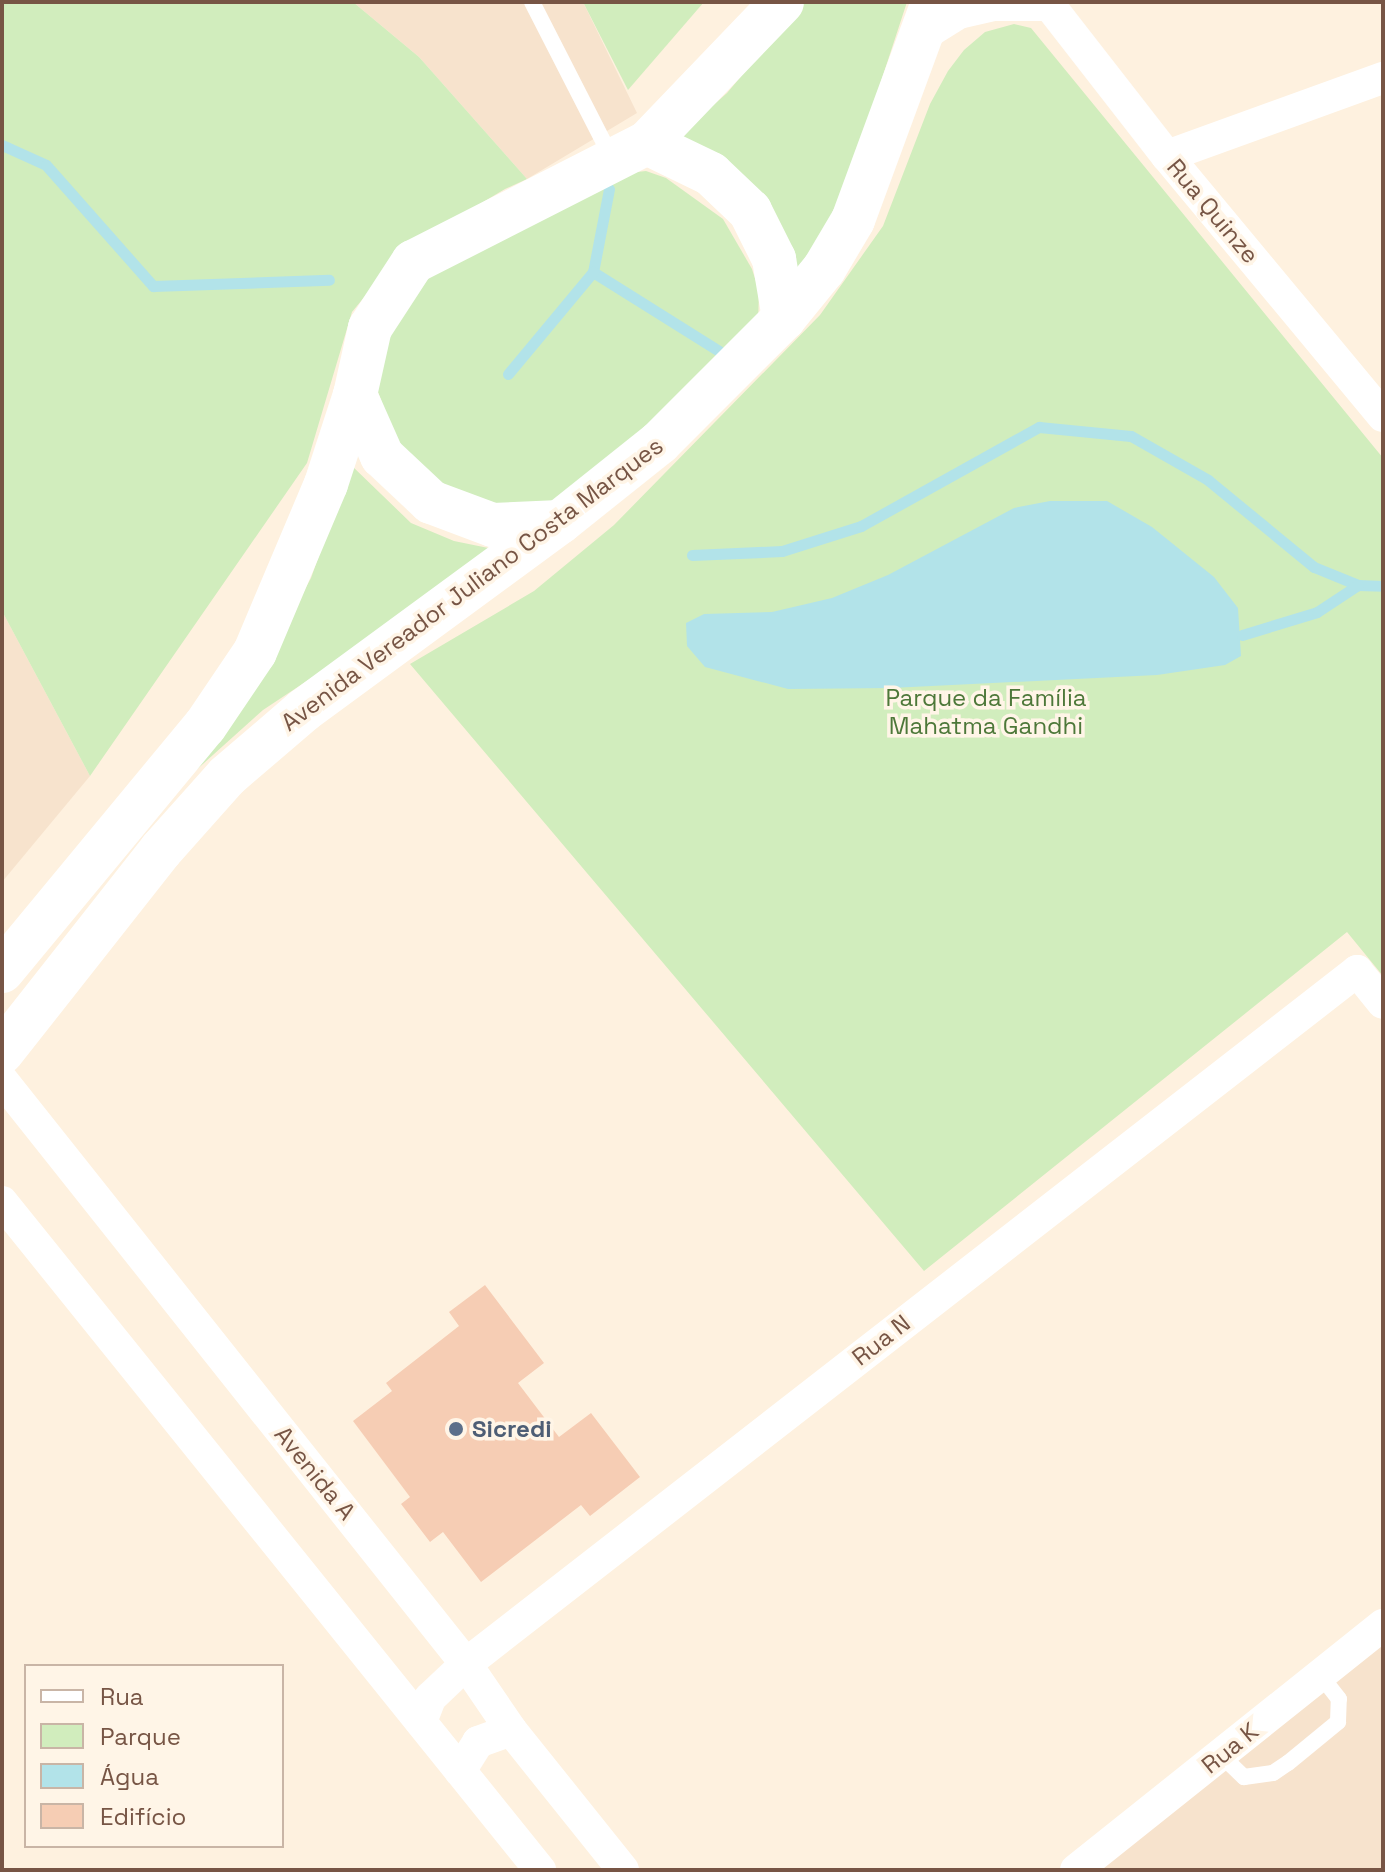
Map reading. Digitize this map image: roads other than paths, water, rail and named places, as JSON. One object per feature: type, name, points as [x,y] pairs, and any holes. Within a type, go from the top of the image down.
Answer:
[{"type":"main road","points":[[2,971],[205,726],[255,652],[315,512],[355,395],[370,328],[413,262],[630,151],[782,2]]},
{"type":"main road","name":"Avenida Vereador Juliano Costa Marques","points":[[2,1052],[161,850],[227,776],[304,710],[560,522],[659,443],[784,318],[824,269],[853,220],[928,19]]},
{"type":"main road","points":[[630,151],[711,174],[750,211],[774,259],[784,318]]},
{"type":"main road","points":[[355,395],[382,456],[431,502],[493,525],[560,522]]},
{"type":"street","points":[[928,19],[994,5],[1048,3]]},
{"type":"street","name":"Rua Quinze","points":[[1048,3],[1167,156],[1378,405]]},
{"type":"street","points":[[1167,156],[1383,78]]},
{"type":"street","name":"Rua N","points":[[421,1722],[430,1698],[466,1664],[1357,971],[1383,1003]]},
{"type":"street","name":"Avenida A","points":[[2,1080],[466,1664],[511,1730],[623,1870]]},
{"type":"street","points":[[2,1202],[540,1870]]},
{"type":"street","name":"Rua K","points":[[1076,1870],[1383,1625]]},
{"type":"street","points":[[460,1771],[478,1742],[511,1730]]},
{"type":"lane","points":[[532,2],[630,151]]},
{"type":"lane","points":[[1221,1755],[1244,1777],[1273,1773],[1288,1763],[1338,1722],[1339,1699],[1320,1675]]},
{"type":"water","points":[[1050,501],[1107,501],[1152,527],[1214,577],[1238,608],[1241,656],[1225,665],[1157,675],[891,688],[788,689],[705,667],[687,646],[686,623],[704,614],[772,612],[832,598],[888,575],[1014,508]]},
{"type":"waterway","points":[[2,145],[46,165],[153,286],[329,280]]},
{"type":"waterway","points":[[609,189],[593,272],[719,351]]},
{"type":"waterway","points":[[508,374],[593,272]]},
{"type":"waterway","points":[[692,555],[782,551],[861,526],[1039,427],[1131,436],[1208,480],[1314,567],[1358,585],[1383,586]]},
{"type":"waterway","points":[[1242,635],[1317,612],[1358,585]]},
{"type":"place","name":"Sicredi","points":[[456,1429]]},
{"type":"park label","name":"Parque da Família Mahatma Gandhi","points":[[986,712]]}]
